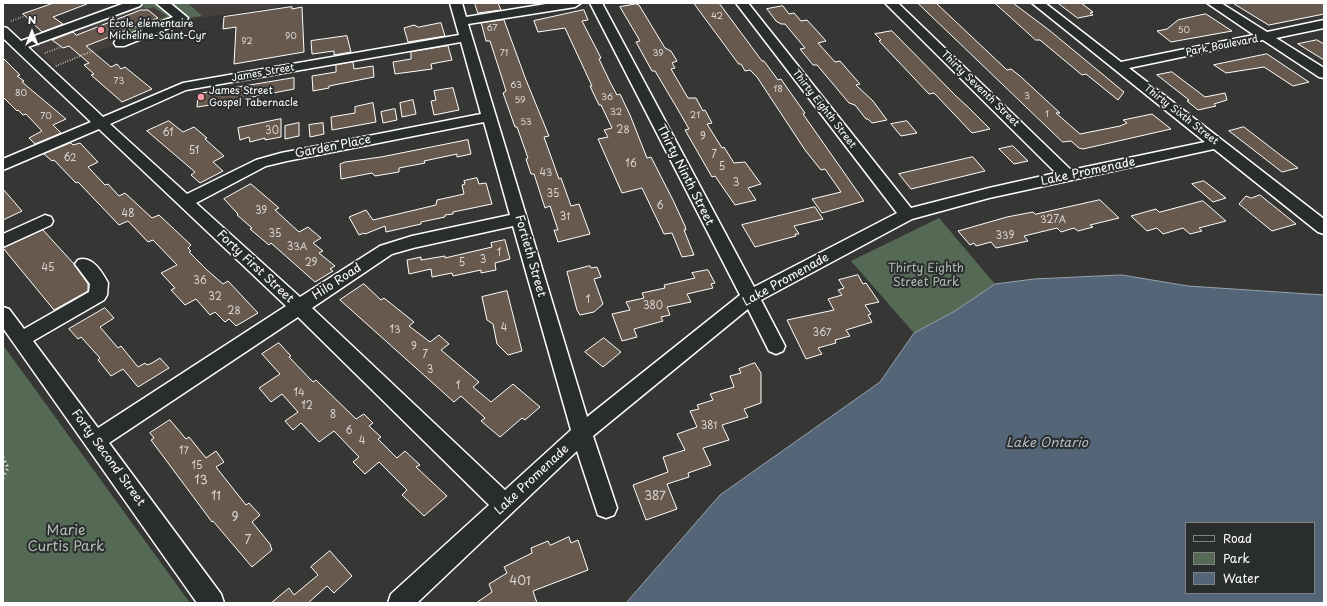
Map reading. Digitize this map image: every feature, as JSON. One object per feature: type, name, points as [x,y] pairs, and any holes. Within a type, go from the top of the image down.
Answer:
[{"type":"street","points":[[9,35],[136,3]]},
{"type":"street","points":[[120,43],[182,18],[162,3]]},
{"type":"street","name":"Fortieth Street","points":[[456,3],[465,38],[490,118],[582,433],[606,508]]},
{"type":"street","points":[[461,21],[575,3]]},
{"type":"street","name":"Thirty Ninth Street","points":[[596,3],[749,298],[776,346]]},
{"type":"street","name":"Thirty Eighth Street","points":[[742,3],[907,215]]},
{"type":"street","name":"Thirty Seventh Street","points":[[892,3],[1068,176]]},
{"type":"street","name":"Thirty Sixth Street","points":[[1038,3],[1324,228]]},
{"type":"street","points":[[1213,3],[1324,74]]},
{"type":"street","name":"Park Boulevard","points":[[1119,66],[1324,24]]},
{"type":"street","name":"Forty First Street","points":[[9,35],[100,123],[299,307],[505,505]]},
{"type":"street","name":"James Street","points":[[3,165],[183,87],[465,38]]},
{"type":"street","name":"Garden Place","points":[[185,202],[261,163],[286,156],[490,118]]},
{"type":"street","name":"Lake Promenade","points":[[400,603],[582,433],[749,298],[907,215],[966,199],[1217,144]]},
{"type":"street","points":[[3,241],[45,220]]},
{"type":"street","name":"Hilo Road","points":[[94,441],[386,250],[412,242],[519,220]]},
{"type":"street","points":[[22,340],[98,295],[99,283],[84,264]]},
{"type":"street","name":"Forty Second Street","points":[[3,314],[212,603]]},
{"type":"path","points":[[9,35],[25,16]]},
{"type":"path","points":[[45,70],[94,51]]},
{"type":"path","points":[[3,457],[8,468],[3,478]]},
{"type":"shaded area","name":"École élémentaire Micheline-Saint-Cyr","points":[[119,3],[278,3],[279,7],[172,22],[56,67],[24,39]]},
{"type":"green space","points":[[121,3],[188,3],[202,16],[174,20],[121,41],[113,36],[167,16],[153,7],[146,9],[143,7],[82,30],[75,25],[46,32]]},
{"type":"green space","name":"Thirty Eighth Street Park","points":[[939,218],[995,284],[955,311],[914,333],[851,261]]},
{"type":"green space","name":"Marie Curtis Park","points":[[3,345],[190,603],[3,603]]},
{"type":"water","name":"Lake Ontario","points":[[1122,275],[1188,286],[1324,295],[1324,603],[626,603],[720,495],[880,382],[914,333],[955,311],[995,284],[1034,279]]},
{"type":"building","points":[[54,3],[87,4],[53,17],[63,24],[42,32],[23,14]]},
{"type":"building","points":[[475,3],[498,3],[501,10],[478,13]]},
{"type":"building","points":[[694,3],[719,3],[762,61],[764,61],[778,80],[781,79],[805,113],[803,114],[864,201],[822,213],[812,199],[841,192],[825,169],[821,170],[805,150],[757,77],[750,70],[745,71],[741,64],[739,64]]},
{"type":"building","points":[[918,3],[936,3],[1007,70],[1011,69],[1020,76],[1060,113],[1056,113],[1080,134],[1120,126],[1127,123],[1123,120],[1152,114],[1171,129],[1083,149],[1079,148],[1071,141],[1063,142]]},
{"type":"building","points":[[995,3],[1013,3],[1049,30],[1124,92],[1118,100],[1086,74],[1082,75],[1040,40],[1036,40]]},
{"type":"building","points":[[1058,3],[1081,3],[1093,12],[1090,13],[1093,15],[1078,18]]},
{"type":"building","points":[[1233,3],[1324,3],[1324,14],[1269,25]]},
{"type":"building","points":[[636,4],[639,5],[665,48],[671,51],[677,61],[672,63],[675,68],[671,69],[688,98],[696,98],[703,111],[705,110],[712,123],[707,124],[722,148],[724,147],[734,163],[745,162],[761,184],[748,188],[756,200],[735,205],[715,176],[712,177],[685,130],[689,129],[655,71],[652,71],[636,42],[640,41],[620,7]]},
{"type":"building","points":[[783,6],[789,14],[794,13],[801,21],[807,20],[818,32],[826,41],[818,43],[835,62],[840,61],[860,84],[856,85],[873,101],[887,120],[872,123],[866,119],[855,105],[849,103],[817,65],[813,65],[800,49],[805,48],[785,24],[781,24],[776,21],[767,9]]},
{"type":"building","points":[[292,7],[292,9],[302,7],[304,52],[234,64],[236,27],[223,29],[224,17]]},
{"type":"building","points":[[141,10],[148,10],[158,18],[86,46],[111,67],[117,64],[121,69],[125,67],[152,89],[122,102],[91,75],[94,74],[84,65],[89,63],[69,46],[63,48],[52,40],[73,32],[76,35]]},
{"type":"building","points":[[584,10],[588,20],[582,21],[601,58],[599,59],[617,95],[620,94],[647,158],[651,157],[673,200],[685,226],[686,230],[684,230],[694,255],[682,257],[672,233],[664,234],[642,188],[622,193],[598,139],[608,137],[604,130],[612,128],[590,86],[592,86],[565,28],[538,32],[534,21]]},
{"type":"building","points":[[1206,14],[1232,31],[1171,42],[1157,31],[1167,29],[1178,20]]},
{"type":"building","points":[[504,20],[549,136],[544,137],[559,179],[561,178],[571,206],[579,204],[590,234],[558,242],[554,230],[558,230],[550,206],[545,208],[534,174],[531,174],[526,159],[528,158],[503,93],[506,91],[490,41],[486,41],[481,23]]},
{"type":"building","points":[[441,23],[445,36],[408,42],[404,28],[414,25],[418,27]]},
{"type":"building","points":[[892,31],[990,129],[972,133],[934,93],[929,94],[879,41],[881,40],[875,34]]},
{"type":"building","points":[[347,36],[351,52],[334,55],[334,51],[312,54],[311,41]]},
{"type":"building","points":[[1317,40],[1324,44],[1324,60],[1298,44]]},
{"type":"building","points":[[448,46],[452,60],[431,64],[432,69],[395,74],[393,62],[411,59],[411,52]]},
{"type":"building","points":[[1267,54],[1309,82],[1293,86],[1264,67],[1226,73],[1214,65]]},
{"type":"building","points":[[3,58],[20,75],[17,76],[24,81],[22,82],[66,119],[53,125],[61,133],[35,144],[29,138],[42,131],[26,114],[23,115],[18,110],[17,111],[3,97]]},
{"type":"building","points":[[353,62],[354,69],[373,66],[374,77],[329,86],[329,88],[313,91],[312,76],[336,72],[336,65]]},
{"type":"building","points":[[1172,72],[1205,97],[1225,93],[1227,100],[1214,104],[1216,106],[1198,110],[1187,101],[1189,100],[1157,75]]},
{"type":"building","points":[[294,78],[294,89],[231,102],[197,107],[198,94]]},
{"type":"building","points":[[453,88],[459,110],[434,115],[431,101],[436,100],[434,91]]},
{"type":"building","points":[[413,100],[416,114],[402,117],[400,103]]},
{"type":"building","points":[[373,103],[376,122],[332,130],[331,117],[355,113],[355,107]]},
{"type":"building","points":[[395,109],[397,120],[383,123],[381,112]]},
{"type":"building","points":[[281,119],[281,137],[265,140],[265,138],[250,142],[249,137],[240,140],[238,128]]},
{"type":"building","points":[[169,121],[183,132],[194,127],[207,138],[205,139],[224,156],[213,162],[223,171],[200,183],[191,175],[195,172],[147,131]]},
{"type":"building","points":[[907,121],[917,133],[901,136],[891,124]]},
{"type":"building","points":[[299,123],[299,136],[285,139],[285,126]]},
{"type":"building","points":[[323,123],[324,134],[310,137],[309,125]]},
{"type":"building","points":[[1244,127],[1298,168],[1282,172],[1229,131]]},
{"type":"building","points":[[468,140],[471,154],[457,157],[457,154],[424,161],[425,163],[399,168],[399,172],[375,176],[372,173],[341,179],[340,164],[345,162],[381,157]]},
{"type":"building","points":[[71,143],[73,145],[80,143],[98,162],[88,167],[105,185],[108,184],[119,196],[125,193],[152,218],[159,215],[191,245],[188,248],[191,251],[189,252],[207,270],[223,284],[228,281],[258,313],[236,326],[229,319],[225,322],[215,312],[210,315],[196,299],[185,305],[171,290],[175,288],[161,273],[177,265],[153,240],[148,242],[128,221],[119,225],[78,182],[76,183],[54,160],[52,161],[44,154]]},
{"type":"building","points":[[1013,146],[1028,161],[1014,164],[999,149]]},
{"type":"building","points":[[973,157],[985,171],[911,189],[899,174]]},
{"type":"building","points":[[477,178],[479,184],[486,183],[492,204],[453,212],[453,214],[445,215],[445,217],[421,222],[421,224],[386,232],[385,226],[359,235],[349,217],[366,210],[373,220],[436,205],[437,200],[464,194],[462,185],[465,184],[464,181]]},
{"type":"building","points":[[1204,181],[1226,198],[1213,202],[1192,184]]},
{"type":"building","points":[[251,184],[279,208],[275,210],[299,232],[308,227],[321,238],[313,243],[323,251],[319,253],[335,266],[330,269],[333,271],[315,282],[271,243],[269,245],[250,229],[252,228],[237,215],[238,214],[224,199]]},
{"type":"building","points":[[3,189],[22,211],[3,220]]},
{"type":"building","points":[[1260,195],[1296,224],[1272,231],[1239,204],[1246,196],[1251,198]]},
{"type":"building","points":[[1100,200],[1119,218],[1090,225],[1093,227],[1078,231],[1074,228],[1061,232],[1057,228],[1024,236],[1028,241],[996,248],[991,242],[976,246],[974,243],[970,245],[958,231],[1007,217],[1033,212],[1035,214]]},
{"type":"building","points":[[1203,201],[1226,221],[1199,228],[1202,231],[1190,234],[1183,228],[1163,234],[1157,228],[1147,231],[1131,216],[1156,209],[1159,212]]},
{"type":"building","points":[[815,207],[823,219],[794,226],[799,234],[795,234],[796,236],[755,247],[742,225]]},
{"type":"building","points":[[43,230],[74,264],[88,284],[88,291],[54,310],[3,248]]},
{"type":"building","points":[[505,240],[510,259],[495,263],[496,270],[481,273],[481,270],[453,276],[452,273],[432,277],[431,269],[409,274],[407,260],[421,257],[421,260],[445,256],[445,258],[492,247],[491,243]]},
{"type":"building","points":[[590,266],[591,268],[597,267],[601,277],[594,279],[603,304],[594,312],[580,315],[577,310],[567,272]]},
{"type":"building","points":[[708,270],[715,283],[711,284],[713,288],[687,294],[691,302],[667,307],[670,315],[661,317],[663,321],[634,329],[637,337],[622,341],[612,314],[630,310],[626,302],[644,298],[642,293],[665,288],[664,285],[695,278],[692,273]]},
{"type":"building","points":[[858,275],[863,284],[866,283],[879,302],[865,305],[871,314],[868,315],[872,322],[846,330],[850,336],[835,340],[836,343],[818,348],[822,354],[806,359],[787,320],[834,310],[828,299],[842,295],[838,290],[844,288],[839,280]]},
{"type":"building","points":[[364,284],[381,300],[384,298],[414,322],[409,326],[430,342],[439,335],[449,344],[441,350],[479,382],[473,387],[491,402],[513,384],[540,407],[525,420],[522,418],[500,437],[481,421],[485,418],[461,396],[454,402],[340,300]]},
{"type":"building","points":[[507,291],[522,351],[508,355],[497,344],[493,324],[487,320],[482,297]]},
{"type":"building","points":[[105,308],[114,318],[100,327],[118,348],[121,346],[138,367],[145,363],[147,365],[152,363],[160,358],[169,368],[138,387],[123,369],[111,376],[98,360],[100,358],[81,337],[78,339],[69,329]]},
{"type":"building","points":[[604,338],[621,352],[603,367],[585,352]]},
{"type":"building","points":[[279,343],[291,356],[289,357],[313,382],[316,380],[356,419],[364,414],[373,423],[369,426],[381,437],[378,439],[397,458],[405,451],[420,465],[416,467],[447,496],[424,516],[402,495],[407,490],[379,462],[365,474],[353,462],[359,457],[334,431],[319,442],[301,423],[293,430],[285,421],[298,412],[282,394],[271,402],[259,388],[280,374],[262,354]]},
{"type":"building","points":[[755,363],[761,373],[761,403],[744,409],[748,417],[722,425],[729,440],[703,448],[711,465],[688,473],[689,477],[667,484],[677,509],[646,520],[633,485],[668,472],[663,457],[685,450],[677,434],[697,427],[690,411],[699,409],[697,405],[713,400],[710,394],[734,387],[730,376],[741,373],[739,369]]},
{"type":"building","points":[[170,420],[186,439],[189,437],[206,458],[216,451],[224,462],[216,467],[246,505],[249,503],[260,515],[252,522],[270,544],[272,550],[252,567],[213,521],[212,522],[151,440],[154,438],[150,433]]},
{"type":"building","points":[[569,537],[571,543],[578,540],[588,570],[533,591],[537,603],[476,603],[492,592],[489,584],[507,573],[504,567],[532,553],[531,548],[548,541],[550,545]]},
{"type":"building","points":[[330,551],[352,576],[334,593],[327,586],[308,603],[271,603],[289,588],[294,595],[318,575],[311,567]]},
{"type":"place","name":"École élémentaire Micheline-Saint-Cyr","points":[[101,30]]},
{"type":"place","name":"James Street Gospel Tabernacle","points":[[201,97]]}]
